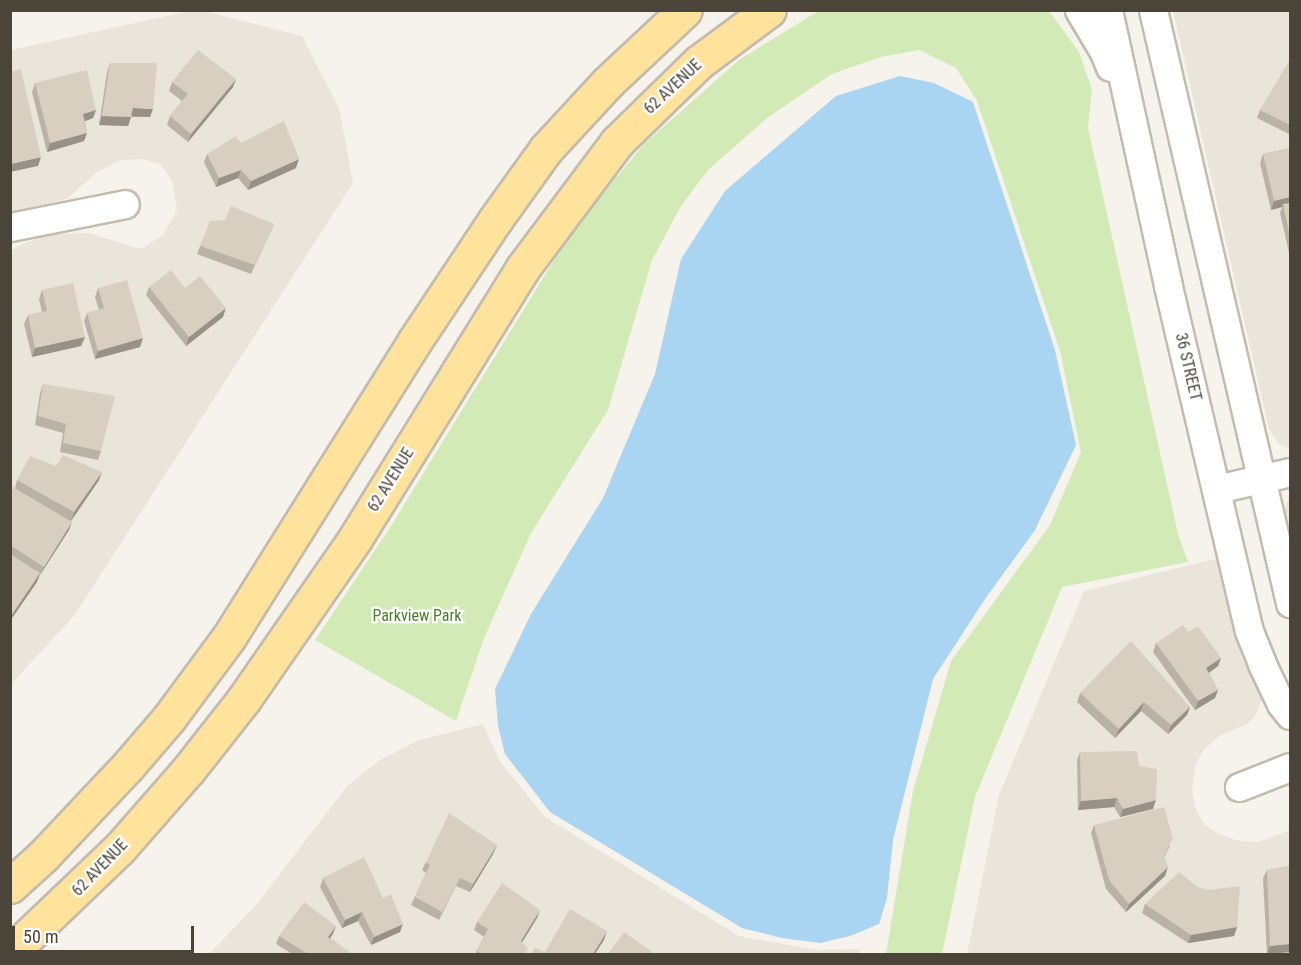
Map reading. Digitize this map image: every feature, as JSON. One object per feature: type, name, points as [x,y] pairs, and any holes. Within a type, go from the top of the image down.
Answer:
[{"type":"main road","points":[[10,886],[51,848],[127,767],[169,718],[228,637],[420,333],[495,220],[546,149],[608,82],[685,10]]},
{"type":"main road","name":"62 AVENUE","points":[[10,953],[83,886],[126,842],[244,699],[356,537],[522,269],[617,142],[699,62],[769,10]]},
{"type":"street","points":[[1079,10],[1104,52],[1134,132]]},
{"type":"street","name":"36 STREET","points":[[1108,10],[1249,630],[1281,704],[1290,715]]},
{"type":"street","points":[[1153,10],[1290,603]]},
{"type":"street","points":[[1159,10],[1159,40]]},
{"type":"street","points":[[10,226],[125,204]]},
{"type":"street","points":[[1217,489],[1290,472]]},
{"type":"street","points":[[1239,786],[1290,767]]},
{"type":"shaded area","points":[[194,10],[302,36],[339,108],[353,183],[74,616],[11,684],[11,252],[17,246],[51,234],[88,233],[141,249],[163,235],[177,211],[173,183],[160,164],[143,159],[120,160],[96,173],[67,199],[11,212],[11,50]]},
{"type":"shaded area","points":[[1173,11],[1290,11],[1290,449],[1278,443],[1269,429]]},
{"type":"shaded area","points":[[1290,500],[1290,560],[1281,518],[1286,503]]},
{"type":"shaded area","points":[[1219,558],[1263,697],[1255,717],[1247,724],[1219,736],[1203,751],[1195,766],[1192,790],[1196,810],[1205,825],[1219,834],[1239,841],[1258,842],[1290,830],[1290,954],[967,954],[999,795],[1084,591]]},
{"type":"shaded area","points":[[483,724],[499,760],[545,817],[739,936],[817,950],[859,949],[860,954],[209,954],[258,903],[347,786],[380,760],[419,740]]},
{"type":"green space","name":"Parkview Park","points":[[820,10],[1049,11],[1079,52],[1092,90],[1088,128],[1178,534],[1188,562],[1062,587],[975,797],[942,954],[886,954],[913,791],[951,661],[1050,525],[1081,452],[1060,351],[977,101],[956,68],[919,50],[881,57],[832,74],[767,118],[708,170],[681,206],[652,260],[608,410],[531,533],[484,638],[456,721],[315,640],[391,526],[572,231],[644,144],[739,60]]},
{"type":"water","points":[[900,76],[934,83],[973,102],[1055,350],[1076,445],[1035,530],[985,599],[933,679],[893,840],[887,898],[879,924],[850,936],[820,943],[782,938],[742,928],[550,812],[505,754],[498,726],[495,689],[531,614],[603,498],[655,374],[681,259],[725,191],[836,96]]},
{"type":"building","points":[[198,50],[236,79],[191,134],[170,116],[188,94],[172,82]]},
{"type":"building","points":[[1290,62],[1290,125],[1260,110]]},
{"type":"building","points":[[110,63],[157,63],[153,109],[133,108],[131,117],[102,116]]},
{"type":"building","points":[[21,69],[41,157],[10,164],[10,72]]},
{"type":"building","points":[[87,70],[96,110],[83,114],[87,133],[50,143],[35,83]]},
{"type":"building","points":[[284,121],[299,159],[251,181],[241,170],[219,178],[207,154],[236,136],[241,143]]},
{"type":"building","points":[[1290,148],[1290,197],[1274,201],[1263,154]]},
{"type":"building","points":[[1290,203],[1290,237],[1283,204]]},
{"type":"building","points":[[231,206],[274,224],[255,265],[200,246],[210,221],[225,220]]},
{"type":"building","points":[[171,270],[185,288],[200,276],[226,308],[189,337],[149,287]]},
{"type":"building","points":[[127,280],[143,338],[98,351],[87,313],[104,308],[98,288]]},
{"type":"building","points":[[73,283],[85,337],[35,348],[28,315],[47,311],[42,290]]},
{"type":"building","points":[[43,384],[115,396],[101,451],[63,443],[66,424],[38,416]]},
{"type":"building","points":[[63,455],[102,472],[74,512],[17,480],[30,456],[56,466]]},
{"type":"building","points":[[11,486],[72,522],[44,567],[10,545]]},
{"type":"building","points":[[10,554],[40,573],[11,616],[10,616]]},
{"type":"building","points":[[1183,625],[1188,632],[1198,626],[1221,658],[1206,668],[1218,690],[1198,701],[1156,643]]},
{"type":"building","points":[[1131,641],[1190,707],[1171,725],[1144,702],[1119,729],[1080,693]]},
{"type":"building","points":[[1137,751],[1139,766],[1157,769],[1156,800],[1123,809],[1117,798],[1081,801],[1080,752]]},
{"type":"building","points":[[1164,807],[1173,838],[1164,856],[1168,867],[1129,904],[1109,880],[1094,825]]},
{"type":"building","points":[[449,813],[497,845],[473,884],[460,878],[442,912],[415,897],[430,865],[426,862]]},
{"type":"building","points":[[364,857],[383,898],[391,894],[403,924],[374,937],[362,912],[345,920],[323,878]]},
{"type":"building","points":[[1290,866],[1290,944],[1270,946],[1267,870]]},
{"type":"building","points":[[1179,872],[1198,887],[1208,890],[1240,886],[1237,927],[1191,935],[1145,904]]},
{"type":"building","points":[[502,883],[540,910],[521,941],[528,949],[524,954],[482,954],[477,951],[488,929],[477,922]]},
{"type":"building","points":[[304,902],[336,926],[328,937],[350,954],[308,954],[279,936]]},
{"type":"building","points":[[570,909],[607,931],[593,954],[531,954],[535,948],[545,952]]},
{"type":"building","points":[[624,932],[655,954],[608,954]]}]
